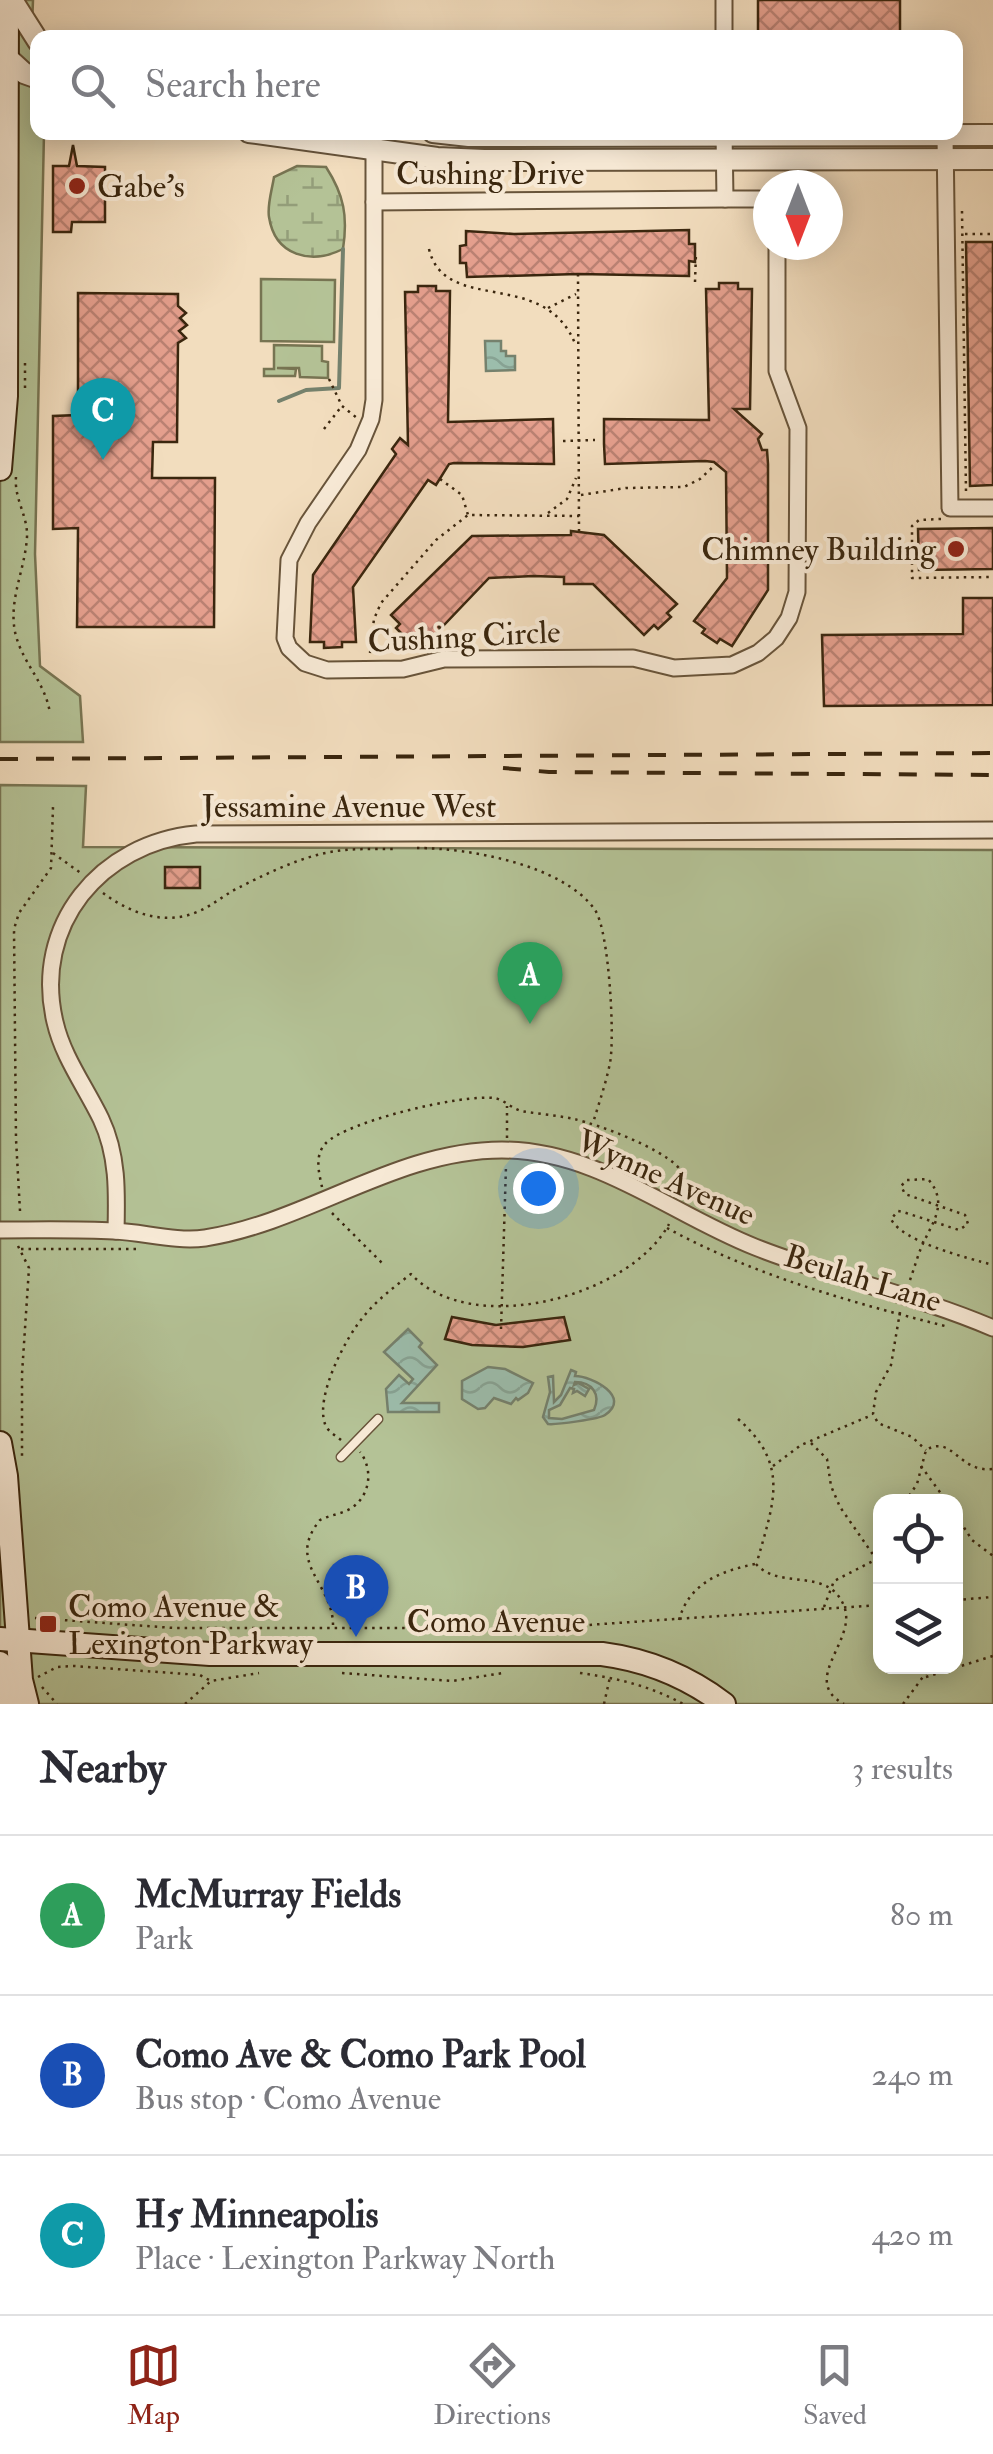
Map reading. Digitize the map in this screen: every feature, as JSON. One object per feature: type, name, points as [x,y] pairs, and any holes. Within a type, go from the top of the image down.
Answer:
[{"type":"main road","points":[[0,468],[6,396],[3,52],[10,0]]},
{"type":"main road","points":[[0,1443],[6,1476],[9,1640],[27,1704]]},
{"type":"main road","name":"Como Avenue","points":[[9,1640],[227,1654],[602,1654],[658,1666],[724,1704]]},
{"type":"main road","points":[[0,1663],[8,1704]]},
{"type":"street","points":[[10,0],[31,30]]},
{"type":"street","points":[[724,0],[724,30]]},
{"type":"street","points":[[3,52],[30,51]]},
{"type":"street","points":[[3,52],[30,75]]},
{"type":"street","points":[[963,136],[993,135]]},
{"type":"street","points":[[582,140],[993,159]]},
{"type":"street","points":[[374,141],[484,160],[847,140]]},
{"type":"street","points":[[945,140],[954,234],[958,508],[993,508]]},
{"type":"street","name":"Cushing Circle","points":[[374,141],[374,400],[358,450],[293,548],[286,574],[284,628],[288,648],[315,668],[403,669],[444,659],[587,658],[642,659],[674,668],[716,668],[758,654],[776,638],[793,607],[798,575],[798,433],[777,371],[776,260]]},
{"type":"street","points":[[724,145],[725,199],[753,199]]},
{"type":"street","name":"Cushing Drive","points":[[374,202],[725,199]]},
{"type":"street","name":"Jessamine Avenue West","points":[[116,1231],[112,1146],[64,1049],[51,1002],[56,946],[75,903],[91,883],[129,852],[156,840],[196,834],[993,830]]},
{"type":"street","name":"Wynne Avenue","points":[[18,1238],[116,1231],[201,1238],[264,1221],[424,1162],[450,1155],[506,1150],[567,1159],[598,1170],[755,1247],[993,1328]]},
{"type":"street","points":[[0,1230],[18,1238]]},
{"type":"lane","points":[[341,1457],[378,1420]]},
{"type":"path","points":[[962,211],[954,234],[958,508],[966,519],[914,523],[912,578],[993,577]]},
{"type":"path","points":[[954,234],[993,234]]},
{"type":"path","points":[[429,248],[436,264],[462,285],[530,298],[548,308],[567,329],[578,352]]},
{"type":"path","points":[[695,282],[696,253]]},
{"type":"path","points":[[578,274],[579,530]]},
{"type":"path","points":[[548,308],[578,294]]},
{"type":"path","points":[[331,381],[342,406],[369,424]]},
{"type":"path","points":[[324,429],[342,406]]},
{"type":"path","points":[[563,441],[596,440]]},
{"type":"path","points":[[579,496],[626,488],[684,486],[716,464]]},
{"type":"path","points":[[546,514],[567,499],[579,472]]},
{"type":"path","points":[[440,479],[462,495],[468,516]]},
{"type":"path","points":[[369,670],[372,632],[381,603],[436,540],[468,516],[579,516]]},
{"type":"path","points":[[20,1210],[14,929],[19,913],[51,868],[53,808]]},
{"type":"path","points":[[53,853],[124,909],[146,916],[174,917],[197,912],[236,888],[316,855],[352,849],[438,848],[495,858],[557,879],[583,895],[598,913],[606,932],[613,1037],[593,1124]]},
{"type":"path","points":[[501,1330],[507,1104]]},
{"type":"path","points":[[926,1450],[912,1437],[878,1423],[873,1414],[876,1392],[890,1365],[899,1314],[923,1242],[936,1223],[938,1206],[937,1193],[928,1179],[902,1183],[905,1194],[938,1206],[964,1216],[968,1224],[959,1230],[936,1223],[903,1212],[892,1216],[894,1226],[923,1242],[993,1264]]},
{"type":"path","points":[[330,1210],[386,1266]]},
{"type":"path","name":"Beulah Lane","points":[[503,1305],[544,1303],[582,1292],[644,1256],[667,1228],[750,1267],[955,1328]]},
{"type":"path","points":[[18,1238],[29,1268],[22,1374],[22,1459]]},
{"type":"path","points":[[334,1626],[331,1602],[313,1576],[307,1548],[320,1520],[351,1508],[365,1494],[365,1458],[324,1423],[326,1394],[348,1337],[380,1300],[411,1274],[426,1288],[446,1296],[503,1305]]},
{"type":"path","points":[[773,1466],[791,1451],[873,1414]]},
{"type":"path","points":[[738,1418],[773,1466],[774,1498],[756,1564]]},
{"type":"path","points":[[811,1443],[827,1459],[831,1486],[840,1507],[873,1555]]},
{"type":"path","points":[[910,1494],[926,1450],[940,1444],[974,1469],[993,1470]]},
{"type":"path","points":[[920,1465],[941,1494]]},
{"type":"path","points":[[963,1527],[972,1540],[993,1556]]},
{"type":"path","points":[[823,1609],[830,1589],[842,1575],[873,1561]]},
{"type":"path","points":[[679,1620],[691,1595],[728,1570],[756,1564],[774,1576],[812,1579],[830,1589],[848,1617],[846,1632],[828,1662],[827,1675],[832,1694],[844,1704]]},
{"type":"path","points":[[963,1599],[993,1597]]},
{"type":"path","points":[[33,1604],[35,1620],[174,1628],[544,1628],[873,1605]]},
{"type":"path","points":[[926,1677],[993,1656]]},
{"type":"path","points":[[34,1662],[38,1678],[57,1704]]},
{"type":"path","points":[[38,1678],[57,1667],[74,1666],[200,1675],[210,1681]]},
{"type":"path","points":[[330,1672],[452,1681],[507,1672]]},
{"type":"path","points":[[575,1672],[610,1678],[664,1694],[683,1704]]},
{"type":"path","points":[[185,1704],[210,1681],[260,1673]]},
{"type":"path","points":[[904,1704],[927,1674]]},
{"type":"path","points":[[604,1704],[610,1678]]},
{"type":"green space","points":[[0,0],[33,0],[30,140],[44,140],[35,554],[40,666],[80,696],[83,742],[0,742]]},
{"type":"green space","points":[[297,166],[326,167],[332,177],[343,206],[343,249],[307,256],[296,254],[279,241],[269,217],[274,177]]},
{"type":"green space","points":[[261,279],[335,280],[334,342],[261,341]]},
{"type":"green space","points":[[274,345],[322,346],[328,378],[300,377],[299,368],[277,368],[296,369],[295,376],[264,376],[264,369],[274,369]]},
{"type":"green space","points":[[0,785],[86,786],[83,847],[993,850],[993,1704],[0,1704]]},
{"type":"water","points":[[485,341],[501,341],[501,351],[506,351],[506,356],[515,356],[515,370],[486,371]]},
{"type":"water","points":[[408,1329],[437,1365],[402,1403],[439,1403],[439,1412],[388,1412],[386,1389],[399,1375],[409,1384],[413,1379],[384,1352]]},
{"type":"water","points":[[488,1367],[505,1369],[533,1383],[528,1393],[511,1404],[494,1398],[485,1408],[478,1409],[462,1399],[462,1381]]},
{"type":"water","points":[[571,1370],[576,1372],[575,1376],[606,1389],[614,1401],[601,1417],[548,1424],[543,1417],[550,1392],[548,1377],[553,1376],[554,1402]],"holes":[[[581,1383],[596,1394],[594,1410],[562,1419],[549,1418],[549,1410],[560,1405],[570,1388],[585,1396],[589,1389],[574,1385]]]},
{"type":"building","points":[[758,0],[900,0],[900,30],[758,30]]},
{"type":"building","points":[[73,145],[77,166],[105,167],[105,222],[72,222],[71,232],[53,232],[53,166],[69,166]]},
{"type":"building","points":[[689,230],[689,244],[695,244],[695,262],[689,261],[689,276],[467,277],[466,263],[460,263],[460,246],[466,245],[466,231],[514,234]]},
{"type":"building","points":[[966,242],[993,242],[993,485],[970,486]]},
{"type":"building","points":[[719,283],[738,283],[738,289],[752,289],[750,409],[734,409],[762,434],[758,439],[762,450],[767,450],[768,464],[768,590],[732,646],[720,639],[717,643],[702,633],[705,629],[694,621],[727,578],[726,472],[714,462],[705,461],[605,464],[604,444],[604,419],[709,420],[706,289],[719,289]]},
{"type":"building","points":[[418,286],[450,291],[448,422],[553,419],[554,464],[454,463],[449,464],[436,485],[428,480],[353,587],[356,642],[324,648],[324,642],[310,642],[313,575],[396,454],[392,449],[400,438],[408,445],[405,292],[418,292]]},
{"type":"building","points":[[78,293],[178,294],[178,306],[186,313],[180,318],[187,325],[179,331],[186,338],[178,343],[177,442],[153,442],[152,478],[215,478],[214,627],[77,627],[78,528],[53,529],[53,416],[78,415]]},
{"type":"building","name":"Chimney Building","points":[[993,528],[993,569],[919,570],[918,529]]},
{"type":"building","points":[[571,531],[604,535],[677,604],[667,613],[671,617],[644,635],[593,584],[564,584],[564,577],[533,576],[489,578],[423,647],[412,637],[409,641],[396,628],[400,624],[391,615],[472,536],[571,535]]},
{"type":"building","points":[[963,598],[993,598],[993,705],[824,706],[822,635],[963,634]]},
{"type":"building","points":[[165,867],[200,867],[200,888],[165,888]]},
{"type":"building","points":[[452,1317],[496,1325],[564,1317],[570,1340],[523,1347],[472,1345],[445,1339]]},
{"type":"waterway","points":[[279,401],[306,390],[339,388],[343,249]]},
{"type":"railway","points":[[0,759],[993,753]]},
{"type":"railway","points":[[503,768],[549,772],[993,775]]},
{"type":"place","name":"Gabe's","points":[[77,186]]},
{"type":"place","name":"H5 Minneapolis","points":[[103,460]]},
{"type":"place","name":"Chimney Building","points":[[956,549]]},
{"type":"place","name":"McMurray Fields","points":[[530,1024]]},
{"type":"place","name":"Como Avenue & Lexington Parkway","points":[[48,1624]]},
{"type":"place","name":"Como Ave & Como Park Pool","points":[[356,1637]]}]
